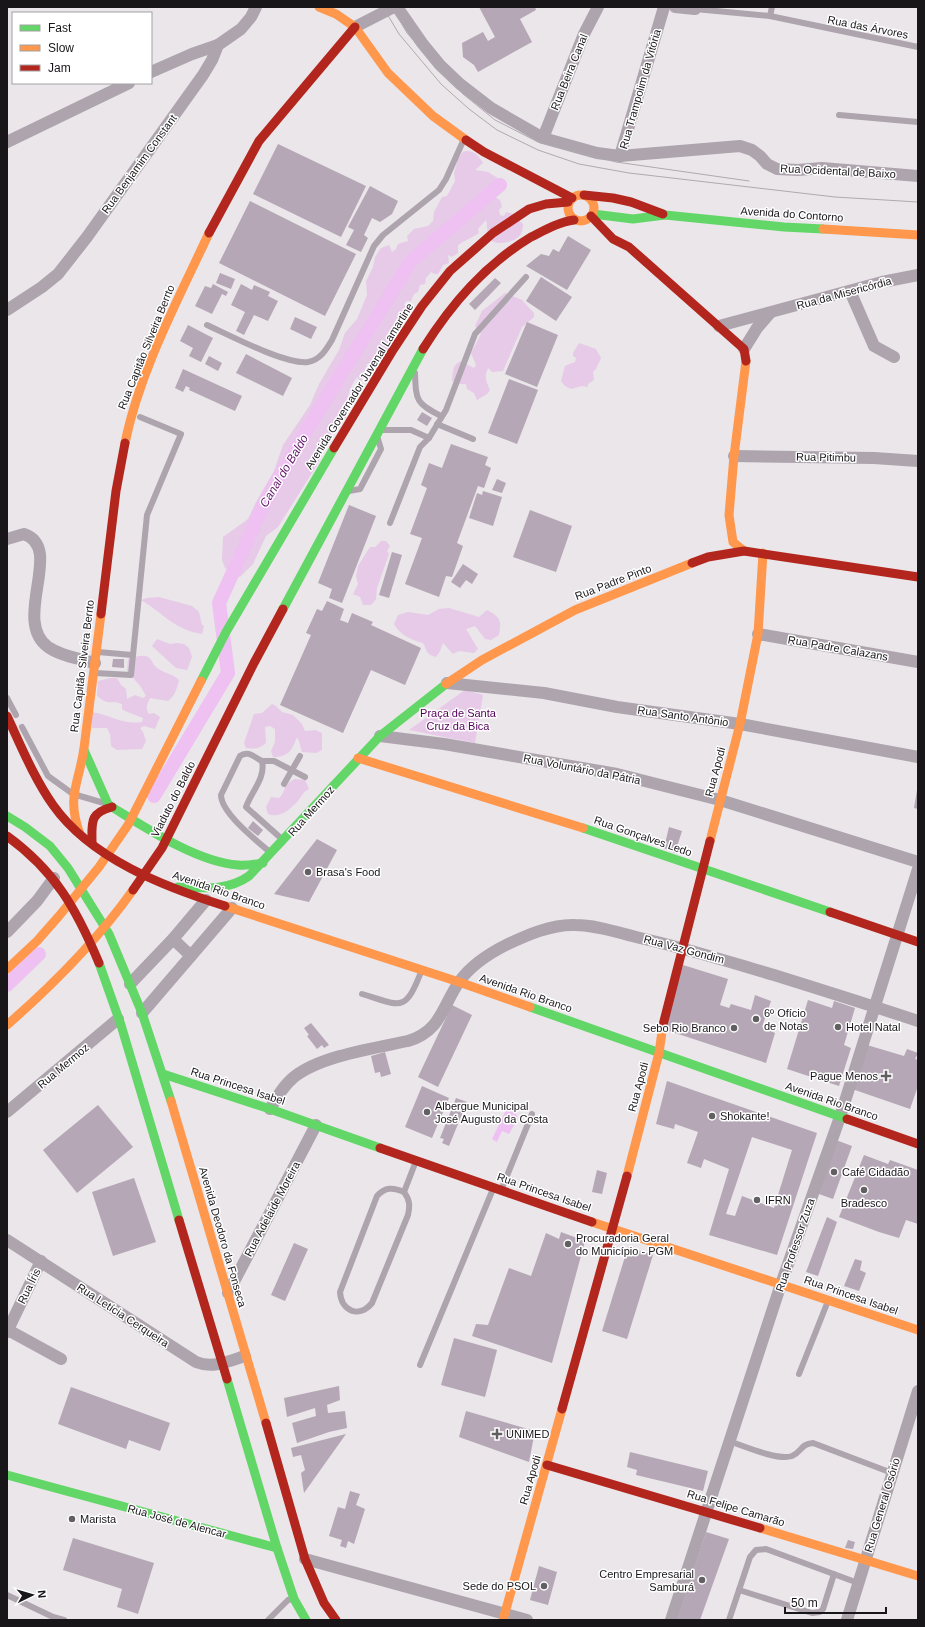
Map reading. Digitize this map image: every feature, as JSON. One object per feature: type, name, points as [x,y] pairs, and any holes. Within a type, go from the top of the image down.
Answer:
[{"type":"main road","points":[[319,7],[336,14],[356,27],[388,73],[433,116],[464,139],[491,156],[570,200]]},
{"type":"main road","name":"Rua Capitão Silveira Berrto","points":[[80,834],[74,818],[74,794],[84,750],[122,452],[131,414],[146,374],[184,286],[210,231],[259,141],[356,27]]},
{"type":"main road","points":[[377,432],[436,327],[454,303],[492,264],[526,240],[566,221],[574,220],[580,222],[586,220],[592,215],[594,208],[593,203],[584,195],[577,195],[570,200],[567,209],[569,215],[574,220]]},
{"type":"main road","name":"Avenida do Contorno","points":[[584,195],[613,198],[631,202],[665,215]]},
{"type":"main road","name":"Avenida Governador Juvenal Lamartine","points":[[7,969],[37,941],[71,902],[128,825],[226,632],[282,535],[393,350],[422,306],[450,271],[494,233],[529,209],[546,204],[570,200]]},
{"type":"main road","points":[[592,215],[613,239],[629,247],[744,349],[746,355],[746,366],[734,456],[729,515],[733,542],[744,551]]},
{"type":"main road","name":"Avenida do Contorno","points":[[592,215],[633,219],[665,215],[784,227],[918,235]]},
{"type":"main road","points":[[625,245],[624,231],[633,219]]},
{"type":"main road","name":"Viaduto do Baldo","points":[[7,1025],[72,966],[109,924],[140,883],[162,848],[254,663],[377,432]]},
{"type":"main road","name":"Rua Padre Pinto","points":[[358,758],[380,736],[447,683],[482,660],[575,610],[708,558],[744,551],[918,577]]},
{"type":"main road","name":"Rua Apodi","points":[[504,1617],[613,1229],[660,1053],[663,1026],[740,724],[758,634],[763,553]]},
{"type":"main road","name":"Avenida Rio Branco","points":[[7,716],[40,786],[58,810],[80,834],[126,866],[170,887],[459,982],[918,1144]]},
{"type":"main road","points":[[84,750],[110,806],[144,827],[200,855],[237,865],[263,863]]},
{"type":"main road","name":"Rua Mermoz","points":[[170,887],[219,888],[234,885],[246,879],[272,854],[358,758]]},
{"type":"main road","name":"Rua Gonçalves Ledo","points":[[358,758],[576,826],[918,942]]},
{"type":"main road","points":[[92,843],[93,820],[99,811],[110,806]]},
{"type":"main road","name":"Avenida Deodoro da Fonseca","points":[[7,816],[25,827],[50,846],[68,868],[109,934],[142,1013],[163,1074],[205,1230],[228,1293],[305,1559],[324,1603],[336,1620]]},
{"type":"main road","points":[[7,836],[29,852],[54,878],[75,912],[94,952],[118,1019],[188,1236],[222,1363],[277,1548],[294,1599],[306,1620]]},
{"type":"main road","name":"Rua Princesa Isabel","points":[[163,1074],[270,1109],[613,1229],[918,1330]]},
{"type":"main road","points":[[255,1471],[258,1464],[266,1461],[278,1469]]},
{"type":"main road","name":"Rua Felipe Camarão","points":[[547,1465],[706,1511],[918,1576]]},
{"type":"main road","name":"Rua José de Alencar","points":[[7,1475],[277,1548]]},
{"type":"street","points":[[152,72],[192,54],[218,45],[241,29],[251,17],[256,7]]},
{"type":"street","points":[[356,27],[395,7]]},
{"type":"street","name":"Rua Trampolim da Vitória","points":[[395,7],[440,65],[460,84],[491,108],[539,137],[597,153],[620,156],[664,7]]},
{"type":"street","name":"Rua Beira Canal","points":[[539,137],[578,47],[598,7]]},
{"type":"street","points":[[675,7],[695,8]]},
{"type":"street","name":"Rua Benjamim Constant","points":[[7,310],[42,287],[58,274],[67,263],[203,75],[212,60],[218,45]]},
{"type":"street","points":[[7,142],[127,84]]},
{"type":"street","name":"Rua Ocidental de Baixo","points":[[620,156],[740,146],[752,150],[768,164],[777,168],[798,170],[822,168],[918,176]]},
{"type":"street","name":"Rua da Misericórdia","points":[[719,326],[850,290],[918,275]]},
{"type":"street","points":[[850,290],[874,346],[894,357]]},
{"type":"street","points":[[744,349],[757,328],[770,313]]},
{"type":"street","name":"Rua Pitimbu","points":[[734,456],[874,458],[918,461]]},
{"type":"street","points":[[7,539],[24,534],[32,538],[39,547],[41,561],[34,619],[40,638],[55,651],[95,663]]},
{"type":"street","name":"Rua Padre Calazans","points":[[758,634],[918,662]]},
{"type":"street","name":"Rua Santo Antônio","points":[[447,683],[544,693],[617,707],[740,724],[918,757]]},
{"type":"street","name":"Rua Voluntário da Pátria","points":[[380,736],[444,744],[617,774],[720,800],[918,862]]},
{"type":"street","name":"Rua Professor Zuza","points":[[671,1620],[781,1284],[840,1117],[918,869]]},
{"type":"street","points":[[7,932],[37,901],[54,878]]},
{"type":"street","points":[[130,984],[173,939],[206,900]]},
{"type":"street","points":[[142,1013],[232,908]]},
{"type":"street","name":"Rua Vaz Gondim","points":[[270,1109],[285,1086],[293,1077],[316,1064],[334,1058],[408,1042],[420,1038],[429,1032],[439,1018],[459,982],[472,967],[485,956],[530,934],[553,927],[575,924],[683,947],[918,1021]]},
{"type":"street","points":[[173,939],[191,956]]},
{"type":"street","name":"Rua Mermoz","points":[[7,1112],[118,1019]]},
{"type":"street","name":"Rua Adelaide Moreira","points":[[228,1293],[316,1126]]},
{"type":"street","name":"Rua Letícia Cerqueira","points":[[7,1240],[196,1362],[209,1365],[222,1363],[245,1356]]},
{"type":"street","name":"Rua Íris","points":[[7,1331],[41,1261]]},
{"type":"street","points":[[7,1331],[61,1359]]},
{"type":"street","name":"Rua General Osório","points":[[847,1620],[918,1391]]},
{"type":"street","points":[[305,1559],[504,1617],[527,1620]]},
{"type":"lane","points":[[770,16],[772,7]]},
{"type":"lane","name":"Rua das Árvores","points":[[695,8],[770,16],[918,47]]},
{"type":"lane","points":[[839,115],[918,122]]},
{"type":"lane","points":[[207,325],[280,357],[295,361],[308,362],[319,358],[326,351],[332,340],[374,246],[383,235],[439,190],[446,180],[464,139]]},
{"type":"lane","points":[[390,523],[420,447],[429,438],[446,410],[475,334],[526,277]]},
{"type":"lane","points":[[415,363],[416,390],[419,402],[425,408],[441,416]]},
{"type":"lane","points":[[132,655],[107,653],[95,663],[104,673],[131,675],[147,515],[181,434],[140,417]]},
{"type":"lane","points":[[437,424],[472,439]]},
{"type":"lane","points":[[377,432],[411,430],[429,438]]},
{"type":"lane","points":[[7,698],[48,776],[74,794],[110,806]]},
{"type":"lane","points":[[272,854],[242,828],[221,801],[220,795],[240,756],[244,753],[249,753],[262,761],[274,761],[305,777]]},
{"type":"lane","points":[[284,784],[300,756]]},
{"type":"lane","points":[[262,761],[262,774],[246,807],[284,841]]},
{"type":"lane","points":[[362,994],[394,1003],[407,1001],[414,989],[421,970]]},
{"type":"lane","points":[[420,1365],[532,1114]]},
{"type":"lane","points":[[404,1192],[416,1160]]},
{"type":"lane","points":[[391,1188],[404,1192],[408,1197],[410,1206],[408,1215],[372,1303],[363,1310],[355,1312],[350,1310],[342,1303],[340,1292],[377,1196],[386,1189],[391,1188]]},
{"type":"lane","points":[[799,1374],[828,1300]]},
{"type":"lane","points":[[729,1442],[779,1457],[792,1456],[807,1443],[812,1443],[892,1473]]},
{"type":"lane","points":[[729,1620],[750,1557],[756,1550],[766,1549],[858,1582]]},
{"type":"lane","points":[[739,1590],[816,1613],[823,1608],[834,1574]]},
{"type":"lane","points":[[7,1595],[53,1617],[64,1620]]},
{"type":"lane","points":[[268,1620],[288,1600],[294,1599]]},
{"type":"green space","points":[[466,151],[476,154],[483,163],[475,170],[488,172],[499,179],[498,182],[491,187],[493,196],[500,200],[502,207],[499,210],[500,215],[504,216],[506,212],[513,214],[523,224],[521,234],[512,241],[501,243],[492,241],[489,236],[486,220],[478,229],[479,233],[458,245],[458,253],[452,257],[448,255],[449,263],[443,265],[438,274],[431,272],[426,278],[425,284],[420,285],[418,292],[414,294],[411,301],[406,301],[404,305],[408,308],[400,321],[396,319],[394,335],[383,360],[367,364],[361,382],[357,377],[351,387],[348,397],[346,419],[335,427],[317,465],[278,527],[266,536],[253,564],[240,577],[225,568],[222,560],[223,537],[248,519],[274,471],[283,445],[310,405],[319,384],[339,350],[345,333],[357,319],[367,295],[366,281],[373,267],[375,257],[381,248],[389,245],[392,252],[396,249],[398,244],[408,241],[407,236],[414,229],[428,226],[433,221],[434,212],[442,197],[447,196],[455,181],[454,173],[458,159],[463,152]]},
{"type":"green space","points":[[505,293],[522,300],[534,313],[534,317],[522,327],[503,371],[492,372],[488,368],[486,379],[490,390],[487,394],[477,400],[474,393],[467,389],[466,384],[452,381],[454,369],[461,361],[474,368],[476,365],[471,353],[481,334],[475,326],[482,311]]},
{"type":"green space","points":[[579,343],[596,349],[601,358],[593,372],[594,380],[588,384],[588,387],[582,386],[571,389],[565,386],[561,381],[565,366],[575,362],[576,358],[573,356],[573,353]]},
{"type":"green space","points":[[381,541],[386,541],[390,546],[387,551],[389,554],[377,588],[376,599],[371,605],[363,605],[360,597],[353,594],[358,584],[356,576],[358,566],[370,547],[375,547]]},
{"type":"green space","points":[[159,597],[192,606],[199,612],[202,625],[204,626],[202,634],[184,629],[141,600]]},
{"type":"green space","points":[[449,608],[479,617],[487,610],[495,615],[500,622],[499,635],[491,640],[485,639],[475,626],[466,629],[478,649],[474,653],[459,651],[453,654],[443,643],[436,657],[429,654],[423,643],[406,636],[396,628],[394,624],[398,615],[408,612],[428,615],[439,609]]},
{"type":"green space","points":[[157,639],[170,644],[184,644],[189,648],[192,657],[187,670],[176,668],[152,646]]},
{"type":"green space","points":[[139,656],[148,657],[157,668],[179,680],[174,694],[168,701],[150,698],[147,706],[149,714],[154,713],[160,717],[155,729],[144,726],[140,728],[146,741],[142,749],[117,750],[111,746],[110,734],[107,728],[92,728],[92,712],[122,721],[135,723],[142,722],[143,718],[122,709],[122,704],[108,702],[97,696],[98,681],[117,678],[121,685],[126,689],[127,699],[135,695],[143,698],[146,696],[141,687],[127,671],[128,659]]},
{"type":"green space","name":"Praça de Santa Cruz da Bica","points":[[465,690],[483,695],[475,743],[409,730]]},
{"type":"green space","points":[[272,704],[282,712],[293,715],[302,724],[305,731],[315,730],[322,733],[322,750],[316,753],[302,752],[297,737],[289,752],[283,756],[273,757],[271,751],[275,742],[275,729],[270,726],[265,727],[266,743],[257,748],[246,748],[244,743],[254,714],[262,713]]},
{"type":"green space","points":[[295,779],[305,780],[309,789],[287,811],[276,815],[268,814],[266,807],[271,797],[279,798],[286,786]]},
{"type":"shaded area","points":[[507,1108],[517,1115],[517,1120],[509,1134],[502,1131],[497,1142],[492,1139]]},
{"type":"building","points":[[479,7],[535,7],[536,10],[520,19],[532,42],[478,72],[474,65],[463,57],[462,43],[483,32],[488,41],[495,37]]},
{"type":"building","points":[[278,144],[366,186],[341,237],[253,194]]},
{"type":"building","points":[[370,186],[398,201],[392,214],[380,222],[372,218],[364,235],[368,238],[361,252],[346,245],[354,230],[348,227]]},
{"type":"building","points":[[250,201],[356,254],[325,316],[219,263]]},
{"type":"building","points":[[568,236],[591,250],[567,290],[526,266],[541,254],[549,256],[553,249],[559,252]]},
{"type":"building","points":[[220,273],[235,279],[231,289],[216,283]]},
{"type":"building","points":[[541,277],[572,297],[556,321],[526,301]]},
{"type":"building","points":[[495,278],[501,283],[475,310],[469,304]]},
{"type":"building","points":[[213,284],[228,292],[226,296],[222,294],[212,314],[195,306],[205,286],[211,288]]},
{"type":"building","points":[[241,284],[252,290],[254,285],[270,292],[268,296],[278,301],[268,321],[254,315],[244,335],[236,331],[245,312],[231,305]]},
{"type":"building","points":[[295,317],[317,327],[311,339],[290,329]]},
{"type":"building","points":[[527,322],[558,335],[537,387],[505,374]]},
{"type":"building","points":[[188,325],[213,338],[201,362],[189,356],[193,348],[180,341]]},
{"type":"building","points":[[246,354],[292,378],[283,396],[236,373]]},
{"type":"building","points":[[209,356],[222,363],[218,371],[205,364]]},
{"type":"building","points":[[183,369],[242,396],[235,411],[189,390],[190,388],[186,386],[183,392],[175,388]]},
{"type":"building","points":[[509,379],[538,390],[517,444],[488,433]]},
{"type":"building","points":[[422,412],[432,418],[427,426],[417,420]]},
{"type":"building","points":[[451,444],[488,457],[485,465],[491,468],[484,488],[478,486],[457,543],[463,546],[452,577],[446,576],[439,597],[405,584],[422,538],[410,534],[427,488],[421,485],[429,463],[442,468]]},
{"type":"building","points":[[497,479],[506,483],[502,493],[492,490]]},
{"type":"building","points":[[483,491],[502,497],[493,526],[469,518],[477,493],[482,495]]},
{"type":"building","points":[[349,505],[376,516],[342,603],[329,598],[332,589],[318,583]]},
{"type":"building","points":[[530,510],[572,526],[556,572],[513,557]]},
{"type":"building","points":[[392,552],[402,555],[389,598],[379,595]]},
{"type":"building","points":[[463,564],[478,574],[472,584],[466,580],[460,588],[451,582]]},
{"type":"building","points":[[327,601],[344,609],[340,620],[348,623],[352,613],[373,622],[371,625],[421,648],[405,685],[371,670],[343,733],[280,705],[311,635],[306,633],[317,609],[322,611]]},
{"type":"building","points":[[113,659],[124,659],[124,668],[112,667]]},
{"type":"building","points":[[918,790],[918,809],[914,808]]},
{"type":"building","points":[[253,821],[263,830],[258,836],[248,828]]},
{"type":"building","points":[[669,827],[682,831],[675,853],[664,848]]},
{"type":"building","name":"Brasa's Food","points":[[317,839],[337,850],[309,902],[274,894]]},
{"type":"building","points":[[683,965],[728,979],[720,1005],[729,1008],[731,1004],[751,1010],[755,995],[771,1001],[762,1027],[775,1033],[766,1063],[663,1029]]},
{"type":"building","points":[[808,1000],[832,1008],[834,1001],[855,1008],[844,1045],[851,1048],[839,1086],[787,1069]]},
{"type":"building","points":[[452,1005],[472,1015],[438,1087],[418,1077]]},
{"type":"building","points":[[311,1023],[329,1045],[324,1048],[322,1045],[317,1049],[307,1036],[309,1035],[304,1028]]},
{"type":"building","points":[[867,1045],[904,1056],[907,1049],[918,1053],[915,1059],[918,1060],[918,1086],[910,1109],[852,1089]]},
{"type":"building","points":[[385,1052],[391,1074],[381,1077],[380,1072],[375,1073],[371,1056]]},
{"type":"building","name":"IFRN","points":[[667,1081],[817,1133],[777,1255],[709,1235],[729,1169],[704,1159],[701,1168],[687,1163],[698,1132],[675,1124],[674,1129],[656,1124]],"holes":[[[752,1137],[792,1150],[774,1208],[742,1196],[735,1216],[726,1214]]]},
{"type":"building","name":"Albergue Municipal José Augusto da Costa","points":[[422,1086],[449,1098],[432,1138],[405,1127]]},
{"type":"building","points":[[456,1098],[467,1102],[449,1146],[442,1143],[444,1139],[440,1138]]},
{"type":"building","points":[[98,1105],[133,1147],[77,1193],[43,1150]]},
{"type":"building","name":"Café Cidadão","points":[[836,1140],[852,1146],[833,1199],[816,1193]]},
{"type":"building","points":[[864,1155],[888,1164],[890,1160],[918,1170],[918,1224],[906,1220],[899,1238],[839,1217]]},
{"type":"building","points":[[597,1170],[607,1173],[602,1194],[592,1192]]},
{"type":"building","points":[[134,1178],[156,1242],[113,1256],[92,1192]]},
{"type":"building","points":[[827,1217],[837,1222],[818,1276],[806,1272]]},
{"type":"building","points":[[561,1232],[585,1241],[552,1363],[472,1336],[476,1324],[488,1325],[509,1268],[531,1276],[546,1233],[559,1239]]},
{"type":"building","points":[[294,1243],[308,1249],[285,1301],[271,1295]]},
{"type":"building","points":[[628,1247],[653,1255],[627,1339],[602,1331]]},
{"type":"building","points":[[855,1259],[862,1261],[860,1270],[866,1273],[859,1291],[844,1286]]},
{"type":"building","points":[[454,1338],[497,1350],[485,1397],[441,1385]]},
{"type":"building","points":[[339,1386],[340,1400],[327,1405],[328,1413],[345,1411],[347,1428],[329,1432],[297,1443],[292,1423],[316,1416],[315,1408],[287,1417],[284,1398]]},
{"type":"building","points":[[71,1387],[170,1423],[160,1451],[129,1440],[126,1449],[58,1424]]},
{"type":"building","name":"UNIMED","points":[[466,1411],[535,1431],[529,1462],[459,1437]]},
{"type":"building","points":[[346,1434],[304,1493],[301,1473],[305,1470],[301,1455],[293,1457],[291,1448]]},
{"type":"building","points":[[630,1452],[708,1471],[703,1491],[636,1475],[637,1470],[627,1467]]},
{"type":"building","points":[[350,1491],[360,1494],[356,1505],[365,1509],[354,1544],[348,1541],[346,1548],[340,1546],[342,1540],[329,1536],[338,1507],[345,1509]]},
{"type":"building","name":"Centro Empresarial Samburá","points":[[706,1532],[729,1539],[700,1620],[677,1620]]},
{"type":"building","points":[[73,1538],[154,1563],[138,1614],[117,1607],[122,1589],[63,1570]]},
{"type":"building","points":[[848,1540],[855,1542],[853,1549],[845,1548]]},
{"type":"building","name":"Sede do PSOL","points":[[539,1566],[557,1572],[548,1605],[530,1600]]},
{"type":"waterway","name":"Canal do Baldo","points":[[154,796],[228,673],[219,603],[263,506],[311,423],[411,261],[500,185]]},
{"type":"waterway","name":"Canal do Baldo","points":[[7,985],[39,954]]},
{"type":"tram line","points":[[383,7],[399,34],[441,84],[469,109],[497,130],[538,150],[579,164],[629,173],[835,197],[918,202]]},
{"type":"tram line","points":[[392,7],[407,33],[442,73],[463,94],[495,120],[538,142],[616,162],[749,181]]},
{"type":"traffic: fast","points":[[593,214],[633,219],[665,215],[784,227],[823,229]]},
{"type":"traffic: fast","points":[[283,609],[423,349]]},
{"type":"traffic: fast","points":[[201,681],[226,632],[334,448]]},
{"type":"traffic: fast","points":[[178,887],[215,888],[233,884],[249,876],[380,736],[446,684]]},
{"type":"traffic: fast","points":[[84,750],[108,804],[112,807],[172,843],[206,858],[222,863],[238,865],[263,863]]},
{"type":"traffic: fast","points":[[7,816],[25,827],[50,846],[68,868],[109,934],[142,1013],[171,1101]]},
{"type":"traffic: fast","points":[[583,828],[830,912]]},
{"type":"traffic: fast","points":[[99,963],[121,1025],[179,1220]]},
{"type":"traffic: fast","points":[[530,1007],[847,1119]]},
{"type":"traffic: fast","points":[[163,1074],[270,1109],[380,1148]]},
{"type":"traffic: fast","points":[[227,1379],[277,1548],[294,1599],[306,1620]]},
{"type":"traffic: fast","points":[[7,1475],[277,1548]]},
{"type":"traffic: slow","points":[[319,7],[336,14],[355,27],[388,73],[433,116],[466,140]]},
{"type":"traffic: slow","points":[[581,195],[590,199],[594,208],[590,217],[581,221],[572,217],[568,208],[572,199],[581,195]]},
{"type":"traffic: slow","points":[[823,229],[918,235]]},
{"type":"traffic: slow","points":[[125,443],[140,389],[150,362],[209,233]]},
{"type":"traffic: slow","points":[[744,551],[733,542],[729,515],[734,456],[746,361]]},
{"type":"traffic: slow","points":[[710,841],[740,724],[758,634],[763,553]]},
{"type":"traffic: slow","points":[[446,684],[482,660],[575,610],[692,563]]},
{"type":"traffic: slow","points":[[80,834],[74,810],[74,800],[84,748],[101,614]]},
{"type":"traffic: slow","points":[[7,969],[37,941],[59,916],[99,867],[128,825],[201,681]]},
{"type":"traffic: slow","points":[[358,758],[583,828]]},
{"type":"traffic: slow","points":[[7,1025],[58,978],[90,944],[133,890]]},
{"type":"traffic: slow","points":[[225,906],[459,982],[530,1007]]},
{"type":"traffic: slow","points":[[627,1176],[659,1053],[663,1025]]},
{"type":"traffic: slow","points":[[171,1101],[266,1423]]},
{"type":"traffic: slow","points":[[592,1222],[918,1330]]},
{"type":"traffic: slow","points":[[503,1620],[562,1409]]},
{"type":"traffic: slow","points":[[760,1528],[918,1576]]},
{"type":"traffic: jam","points":[[209,233],[259,141],[355,27]]},
{"type":"traffic: jam","points":[[466,140],[484,152],[572,198]]},
{"type":"traffic: jam","points":[[584,195],[613,198],[631,202],[663,214]]},
{"type":"traffic: jam","points":[[334,448],[393,350],[422,306],[450,271],[493,233],[529,209],[546,204],[568,202]]},
{"type":"traffic: jam","points":[[591,216],[613,239],[629,247],[744,349],[746,361]]},
{"type":"traffic: jam","points":[[423,349],[458,301],[471,286],[499,260],[531,237],[557,224],[574,220]]},
{"type":"traffic: jam","points":[[101,614],[116,491],[125,443]]},
{"type":"traffic: jam","points":[[692,563],[708,557],[744,551],[918,577]]},
{"type":"traffic: jam","points":[[133,890],[162,848],[254,663],[283,609]]},
{"type":"traffic: jam","points":[[7,716],[28,762],[46,795],[69,824],[87,841],[108,856],[154,880],[225,906]]},
{"type":"traffic: jam","points":[[92,843],[93,820],[99,812],[112,807]]},
{"type":"traffic: jam","points":[[7,836],[24,849],[38,863],[62,892],[82,925],[99,963]]},
{"type":"traffic: jam","points":[[663,1025],[710,841]]},
{"type":"traffic: jam","points":[[830,912],[918,942]]},
{"type":"traffic: jam","points":[[847,1119],[918,1144]]},
{"type":"traffic: jam","points":[[380,1148],[592,1222]]},
{"type":"traffic: jam","points":[[562,1409],[627,1176]]},
{"type":"traffic: jam","points":[[179,1220],[227,1379]]},
{"type":"traffic: jam","points":[[266,1423],[305,1559],[324,1603],[336,1620]]},
{"type":"traffic: jam","points":[[547,1465],[760,1528]]},
{"type":"place","name":"Brasa's Food","points":[[308,872]]},
{"type":"place","name":"6º Ofício de Notas","points":[[756,1019]]},
{"type":"place","name":"Hotel Natal","points":[[838,1027]]},
{"type":"place","name":"Sebo Rio Branco","points":[[734,1028]]},
{"type":"place","name":"Pague Menos","points":[[886,1076]]},
{"type":"place","name":"Albergue Municipal José Augusto da Costa","points":[[427,1112]]},
{"type":"place","name":"Shokante!","points":[[712,1116]]},
{"type":"place","name":"Café Cidadão","points":[[834,1172]]},
{"type":"place","name":"Bradesco","points":[[864,1190]]},
{"type":"place","name":"IFRN","points":[[757,1200]]},
{"type":"place","name":"Procuradoria Geral do Município - PGM","points":[[568,1244]]},
{"type":"place","name":"UNIMED","points":[[497,1434]]},
{"type":"place","name":"Marista","points":[[72,1519]]},
{"type":"place","name":"Centro Empresarial Samburá","points":[[702,1580]]},
{"type":"place","name":"Sede do PSOL","points":[[544,1586]]}]
